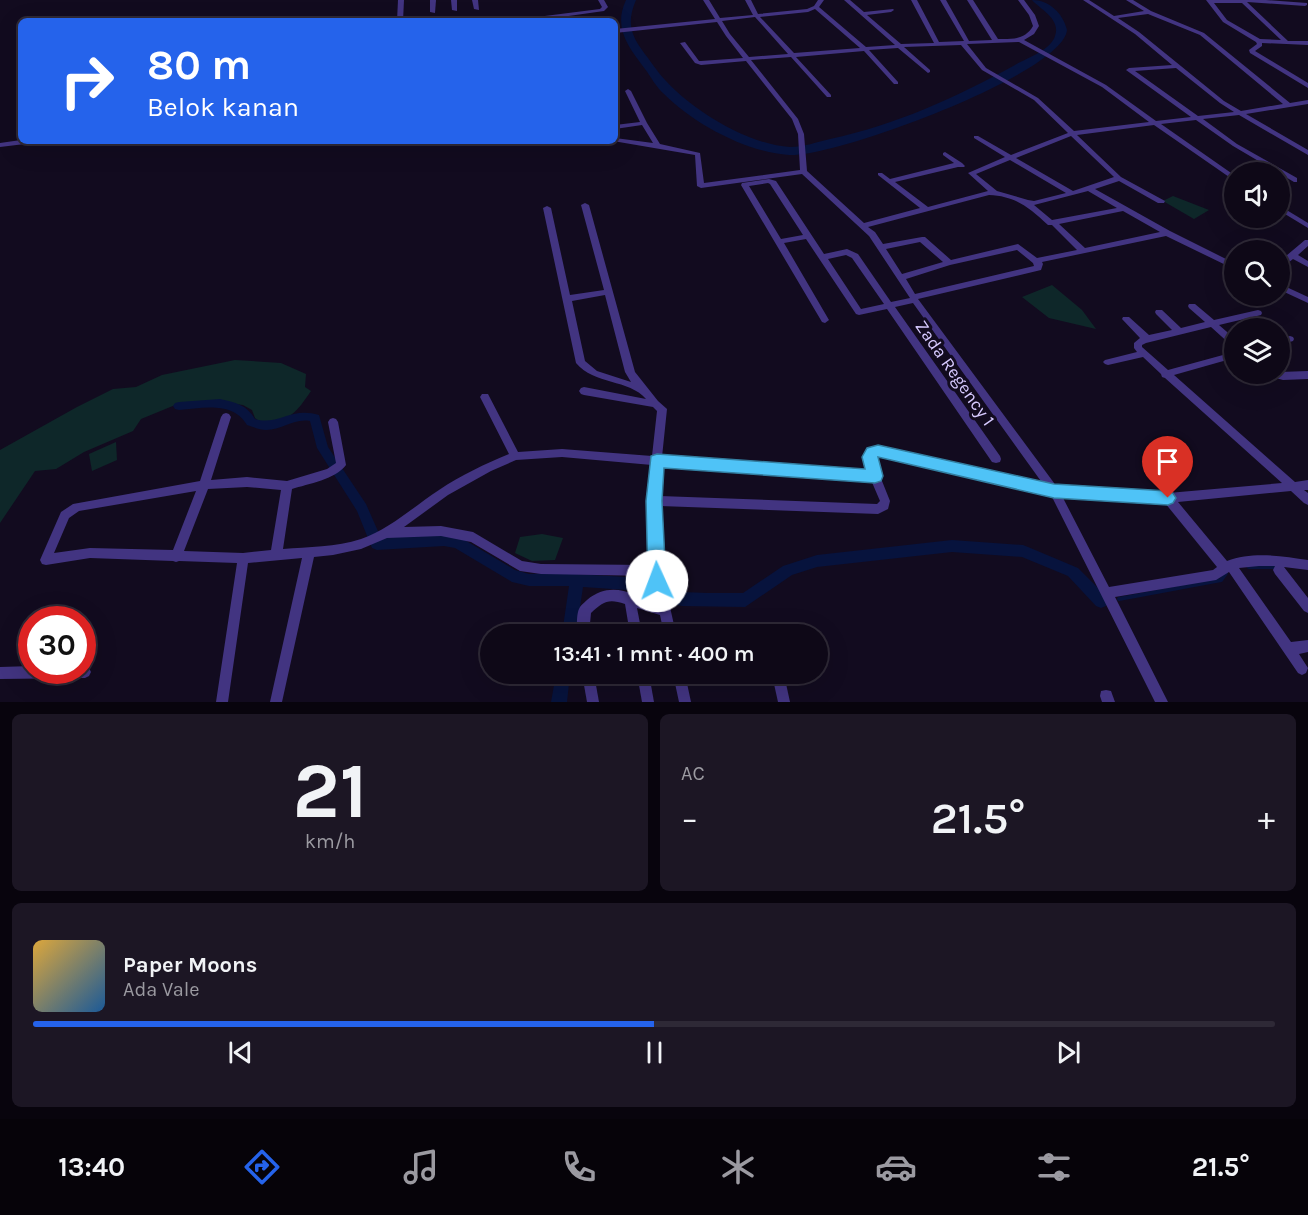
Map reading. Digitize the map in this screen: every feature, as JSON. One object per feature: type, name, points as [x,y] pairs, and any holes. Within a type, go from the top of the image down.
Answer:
[{"type":"street","points":[[400,18],[401,0]]},
{"type":"street","points":[[433,0],[433,12]]},
{"type":"street","points":[[454,0],[455,10]]},
{"type":"street","points":[[475,0],[477,9]]},
{"type":"street","points":[[544,18],[602,10],[605,7],[601,0]]},
{"type":"street","points":[[706,0],[716,19],[795,119],[801,134],[804,172],[819,189],[865,225],[882,247],[914,298],[1054,491],[1162,702]]},
{"type":"street","points":[[748,0],[755,14],[829,96]]},
{"type":"street","points":[[618,31],[808,10],[816,7],[821,0]]},
{"type":"street","points":[[847,0],[928,71]]},
{"type":"street","points":[[914,0],[937,44]]},
{"type":"street","points":[[943,0],[965,42],[984,69],[1035,99],[1119,178],[1161,201]]},
{"type":"street","points":[[970,0],[996,40]]},
{"type":"street","points":[[1020,40],[1032,33],[1036,27],[1032,15],[1021,0]]},
{"type":"street","points":[[1086,0],[1114,17],[1222,102],[1308,153]]},
{"type":"street","points":[[1129,0],[1149,12],[1202,34],[1287,104]]},
{"type":"street","points":[[1209,0],[1305,4]]},
{"type":"street","points":[[1209,0],[1225,21],[1259,41],[1308,43]]},
{"type":"street","points":[[1242,1],[1286,42]]},
{"type":"street","points":[[816,7],[865,49],[896,83]]},
{"type":"street","points":[[862,14],[891,10]]},
{"type":"street","points":[[1114,17],[1149,12]]},
{"type":"street","points":[[683,43],[698,63],[900,46],[1020,40],[1104,86],[1224,171]]},
{"type":"street","points":[[1259,41],[1260,45],[1252,52],[1308,86]]},
{"type":"street","points":[[1177,66],[1129,70],[1235,145],[1294,180]]},
{"type":"street","points":[[628,91],[658,146]]},
{"type":"street","points":[[971,173],[1071,134],[1240,113],[1308,102]]},
{"type":"street","points":[[618,127],[644,123]]},
{"type":"street","points":[[976,137],[1071,193]]},
{"type":"street","points":[[618,140],[698,154],[701,186],[804,172]]},
{"type":"street","points":[[0,145],[18,143]]},
{"type":"street","points":[[945,154],[995,193],[1026,202],[1043,201],[1089,189],[1119,178]]},
{"type":"street","points":[[889,181],[960,164]]},
{"type":"street","points":[[880,174],[926,209]]},
{"type":"street","name":"Zada Regency 1","points":[[825,320],[745,186],[769,181],[773,183],[858,312],[1038,268],[1040,266],[1036,261]]},
{"type":"street","points":[[1089,189],[1167,233],[1224,261]]},
{"type":"street","points":[[865,225],[995,193]]},
{"type":"street","points":[[1026,202],[1047,222],[1055,224],[1123,209]]},
{"type":"street","points":[[585,205],[630,372],[639,388]]},
{"type":"street","points":[[547,208],[581,363],[594,373],[639,388],[650,396],[662,410],[654,501],[656,576],[668,624]]},
{"type":"street","points":[[1290,214],[1308,226]]},
{"type":"street","points":[[1055,224],[1083,251]]},
{"type":"street","points":[[900,278],[949,262],[1018,247],[1036,261],[1167,233]]},
{"type":"street","points":[[778,242],[809,236]]},
{"type":"street","points":[[882,247],[922,239],[949,262]]},
{"type":"street","points":[[1308,242],[1292,255],[1308,264]]},
{"type":"street","name":"Zada Regency 1","points":[[823,257],[847,252],[855,256],[996,459]]},
{"type":"street","points":[[566,299],[609,292]]},
{"type":"street","points":[[1290,292],[1308,300]]},
{"type":"street","points":[[1192,306],[1224,334]]},
{"type":"street","points":[[1159,312],[1179,332]]},
{"type":"street","points":[[1258,313],[1147,339],[1138,343],[1138,348],[1308,500]]},
{"type":"street","points":[[1126,319],[1147,339]]},
{"type":"street","points":[[1108,362],[1143,354]]},
{"type":"street","points":[[1165,374],[1224,358]]},
{"type":"street","points":[[1290,376],[1308,375]]},
{"type":"street","points":[[584,392],[655,404]]},
{"type":"street","points":[[485,397],[515,456]]},
{"type":"street","points":[[176,557],[204,485],[226,417]]},
{"type":"street","points":[[333,422],[341,465],[334,470],[287,486],[247,482],[204,485],[69,510],[46,560],[90,553],[176,557],[276,556],[348,547],[381,536],[441,531],[473,537],[520,566],[656,576]]},
{"type":"street","points":[[654,501],[878,509],[884,506],[885,501],[870,457],[872,453],[878,451],[1054,491],[1168,498],[1308,485]]},
{"type":"street","points":[[381,536],[444,492],[487,468],[515,456],[562,453],[875,476]]},
{"type":"street","points":[[276,556],[287,486]]},
{"type":"street","points":[[1168,498],[1229,568],[1302,669]]},
{"type":"street","points":[[276,702],[309,553]]},
{"type":"street","points":[[222,702],[243,558]]},
{"type":"street","points":[[1107,593],[1216,574],[1229,568],[1276,560],[1308,565]]},
{"type":"street","points":[[1279,570],[1308,608]]},
{"type":"street","points":[[584,624],[585,610],[600,597],[616,596],[663,604]]},
{"type":"street","points":[[630,600],[634,624]]},
{"type":"street","points":[[1288,649],[1308,646]]},
{"type":"street","points":[[0,674],[18,674]]},
{"type":"street","points":[[590,684],[593,702]]},
{"type":"street","points":[[645,684],[648,702]]},
{"type":"street","points":[[681,684],[685,702]]},
{"type":"street","points":[[780,684],[784,702]]},
{"type":"green space","points":[[1173,196],[1209,210],[1194,219],[1163,201]]},
{"type":"green space","points":[[1052,285],[1082,310],[1096,329],[1049,318],[1022,297]]},
{"type":"green space","points":[[235,360],[281,363],[306,374],[305,387],[311,391],[301,405],[287,418],[263,424],[255,418],[252,410],[243,405],[211,401],[180,403],[141,419],[133,431],[84,452],[56,469],[35,471],[0,523],[0,450],[113,389],[136,387],[162,375]]},
{"type":"green space","points":[[116,442],[117,460],[92,471],[89,454]]},
{"type":"green space","points":[[542,534],[563,538],[555,560],[532,561],[515,553],[520,537]]},
{"type":"waterway","points":[[631,0],[625,19],[628,36],[666,90],[690,109],[724,129],[760,145],[790,151],[804,150],[903,123],[976,91],[1045,53],[1059,40],[1062,30],[1058,19],[1037,0]]},
{"type":"waterway","points":[[179,406],[230,405],[246,414],[251,422],[260,425],[276,424],[298,416],[315,418],[323,448],[362,508],[377,544],[444,540],[458,543],[512,576],[529,580],[577,580]]},
{"type":"waterway","points":[[577,580],[627,584],[647,592],[682,599],[745,600],[788,570],[817,561],[952,546],[1023,551],[1073,572],[1101,601]]},
{"type":"waterway","points":[[1249,567],[1278,567]]},
{"type":"waterway","points":[[1119,599],[1221,580],[1226,573]]},
{"type":"waterway","points":[[570,624],[577,580]]},
{"type":"waterway","points":[[559,702],[562,684]]},
{"type":"route","points":[[657,581],[654,501],[657,461],[875,476],[870,457],[872,453],[878,451],[1054,491],[1168,498]]}]
